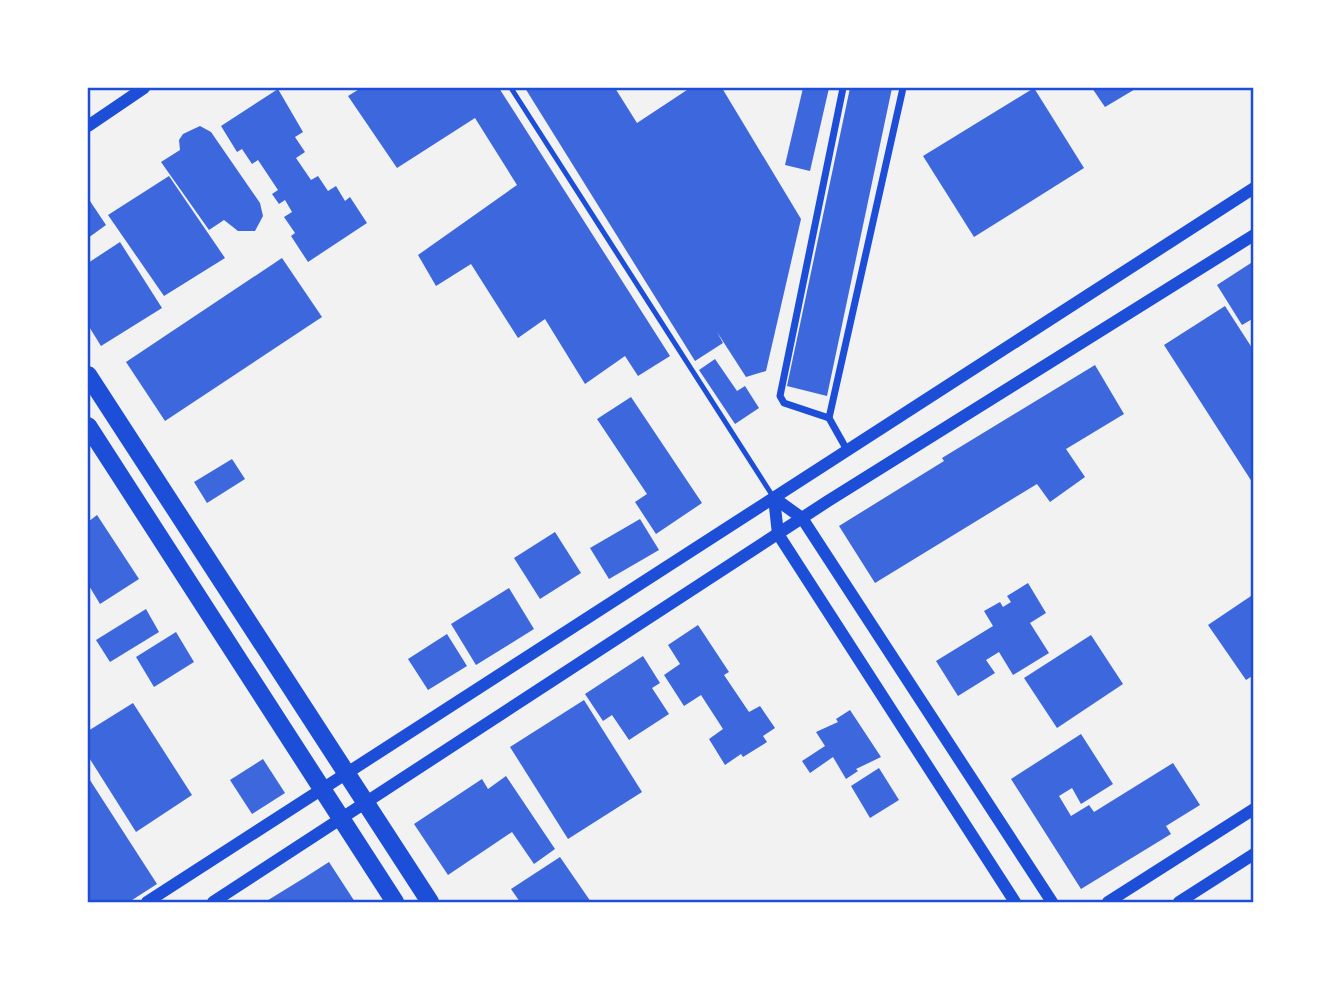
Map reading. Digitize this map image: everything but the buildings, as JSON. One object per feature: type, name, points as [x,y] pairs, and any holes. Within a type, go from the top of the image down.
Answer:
[{"type":"main road","points":[[88,374],[430,902]]},
{"type":"main road","points":[[88,426],[395,902]]},
{"type":"street","points":[[88,126],[145,88]]},
{"type":"street","points":[[829,418],[784,403],[780,396],[843,88]]},
{"type":"street","points":[[847,450],[829,418],[903,88]]},
{"type":"street","points":[[147,902],[1254,188]]},
{"type":"street","points":[[213,902],[802,518],[1254,235]]},
{"type":"street","points":[[774,498],[802,518],[1052,902]]},
{"type":"street","points":[[774,498],[778,534],[1015,902]]},
{"type":"street","points":[[1108,902],[1254,809]]},
{"type":"street","points":[[1179,902],[1254,854]]},
{"type":"lane","points":[[511,88],[774,498]]}]
